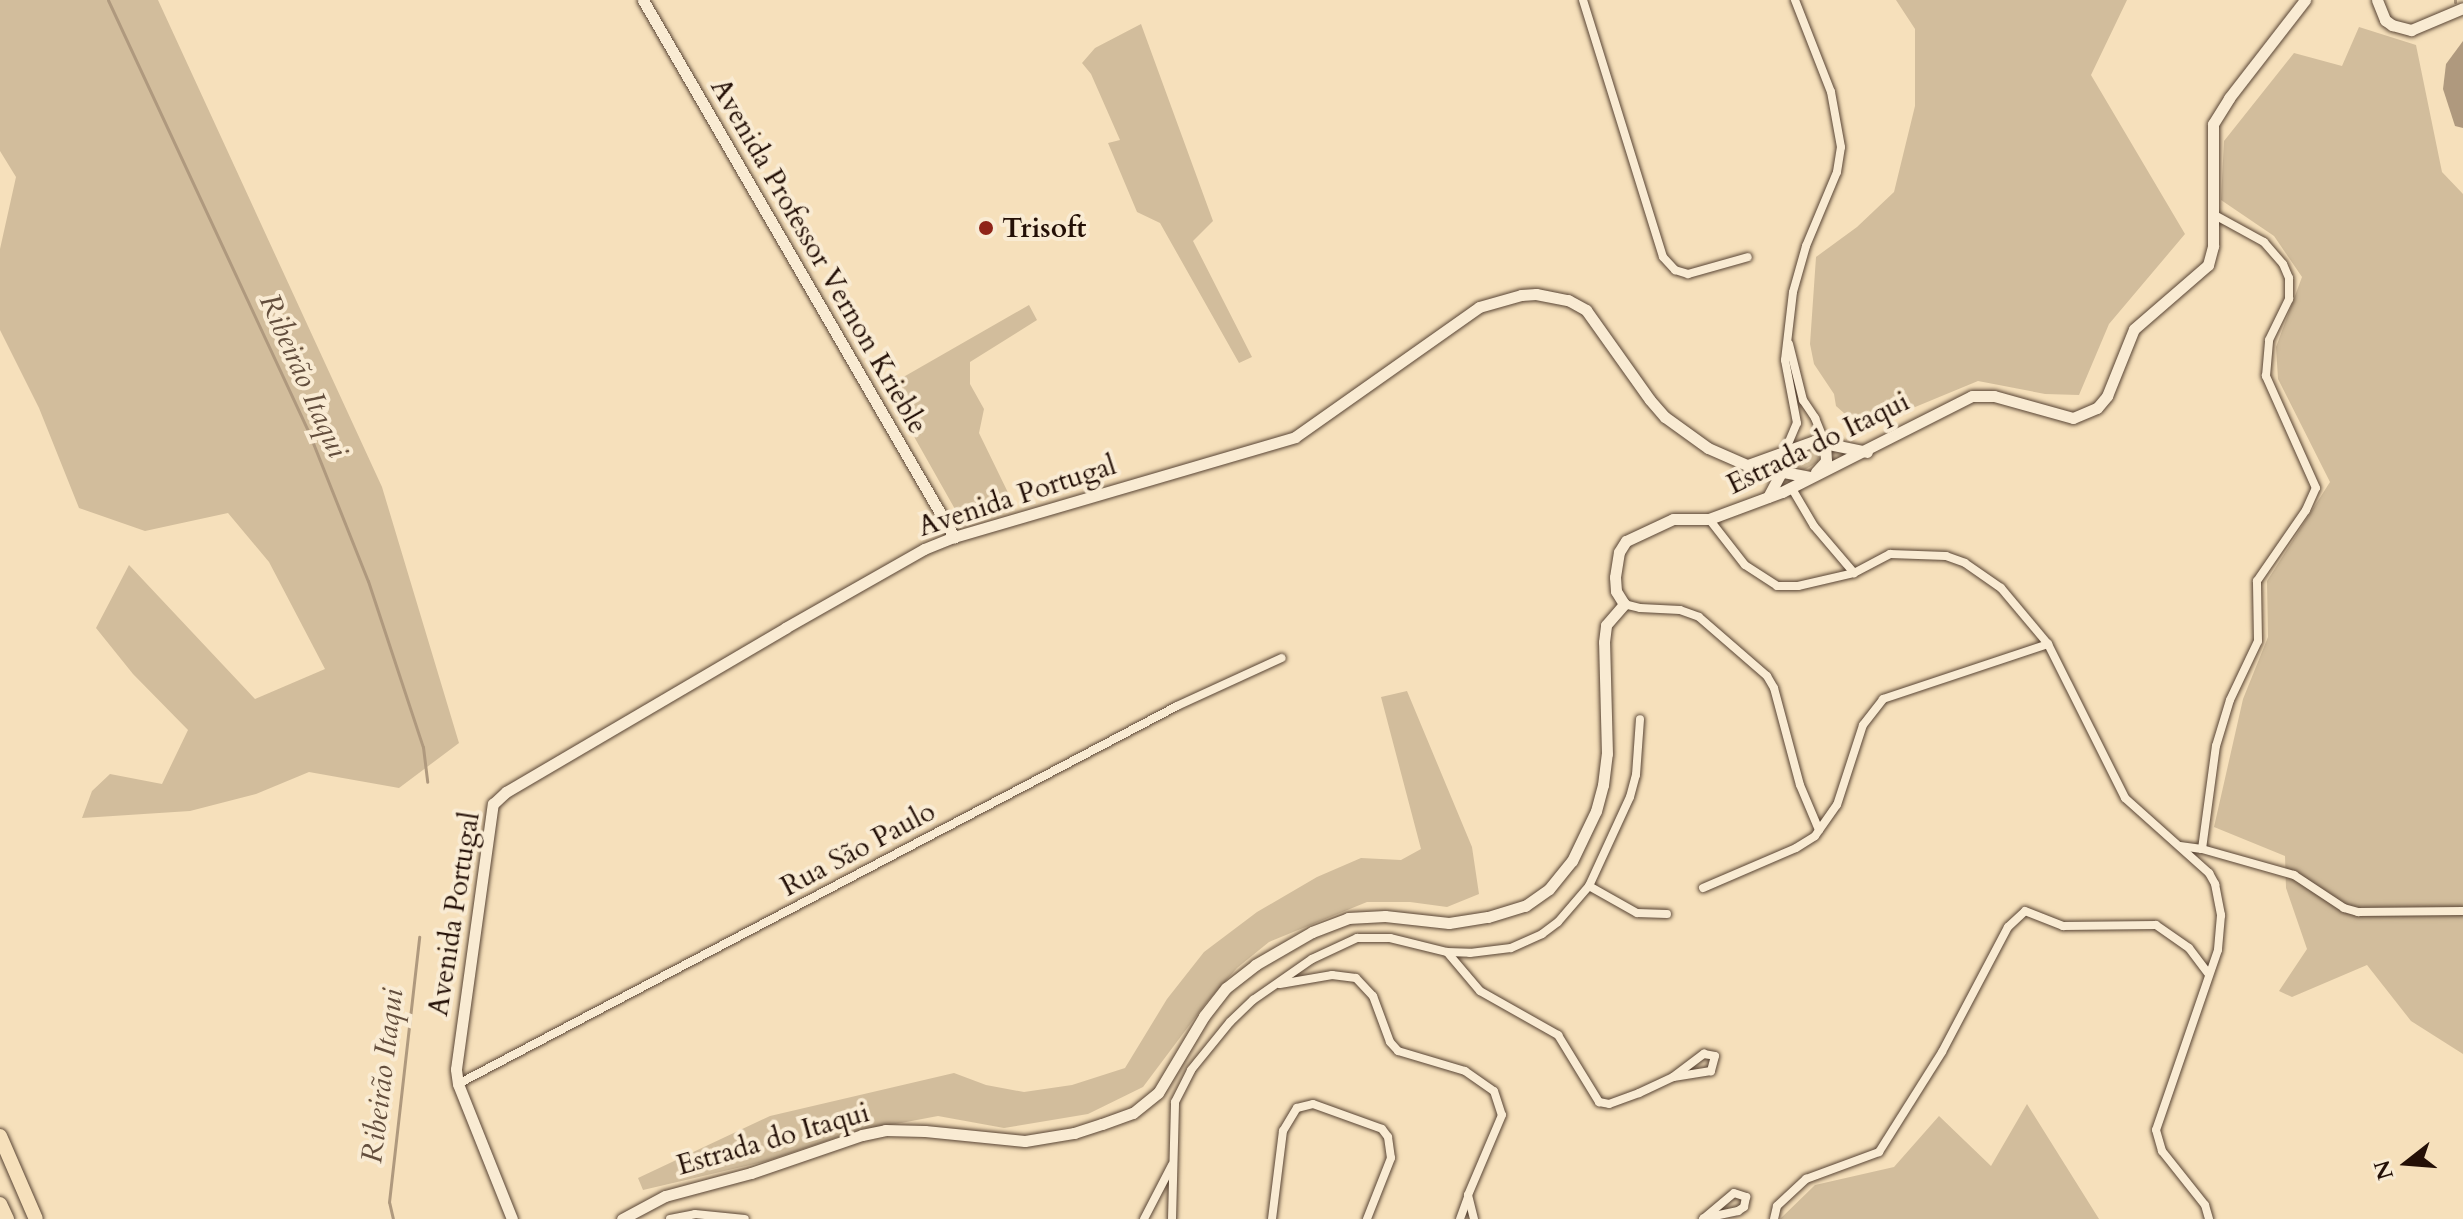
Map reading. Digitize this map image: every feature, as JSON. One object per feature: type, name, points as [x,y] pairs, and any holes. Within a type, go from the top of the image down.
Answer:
[{"type":"highway","points":[[0,1136],[36,1219]]},
{"type":"highway","points":[[0,1204],[7,1219]]},
{"type":"street","name":"Avenida Professor Vernon Krieble","points":[[643,0],[954,537]]},
{"type":"street","points":[[1583,0],[1663,257],[1675,270],[1688,274],[1748,257]]},
{"type":"street","points":[[1767,498],[1781,473],[1785,451],[1797,423],[1785,360],[1786,331],[1806,246],[1837,172],[1841,147],[1831,92],[1795,0]]},
{"type":"street","name":"Estrada do Itaqui","points":[[622,1219],[665,1196],[751,1173],[873,1132],[925,1131],[1025,1141],[1074,1133],[1133,1113],[1158,1093],[1204,1016],[1226,988],[1255,965],[1322,926],[1348,918],[1385,916],[1449,923],[1525,906],[1549,889],[1572,861],[1596,811],[1607,754],[1606,625],[1624,604],[1616,591],[1615,577],[1619,552],[1626,541],[1673,519],[1709,519],[1767,498],[1867,452],[1972,396],[1994,396],[2073,418],[2089,414],[2107,396],[2134,329],[2208,265],[2213,253],[2213,124],[2229,98],[2305,0]]},
{"type":"street","points":[[2377,0],[2385,20],[2411,30],[2463,8]]},
{"type":"street","points":[[2202,849],[2216,746],[2230,700],[2258,641],[2257,581],[2306,510],[2316,488],[2266,376],[2269,340],[2289,299],[2289,278],[2283,264],[2264,242],[2213,214]]},
{"type":"street","name":"Avenida Portugal","points":[[512,1219],[458,1084],[456,1054],[493,804],[498,798],[785,628],[924,549],[954,537],[1295,437],[1479,307],[1536,294],[1568,300],[1586,310],[1617,357],[1665,417],[1708,448],[1747,465],[1810,477]]},
{"type":"street","points":[[1786,331],[1803,400],[1815,418],[1825,443],[1826,461],[1810,477]]},
{"type":"street","points":[[1747,465],[1814,441],[1867,452]]},
{"type":"street","points":[[1791,487],[1814,526],[1854,573]]},
{"type":"street","points":[[1709,519],[1745,565],[1777,586],[1798,586],[1854,573],[1890,554],[1946,556],[1965,563],[2001,588],[2048,644],[2125,798],[2209,873],[2221,915],[2218,950],[2156,1130],[2162,1151],[2205,1205],[2209,1219]]},
{"type":"street","points":[[1624,604],[1680,610],[1699,617],[1767,676],[1774,688],[1800,785],[1819,830]]},
{"type":"street","points":[[1703,888],[1806,844],[1819,830],[1840,796],[1863,725],[1883,699],[2048,644]]},
{"type":"street","name":"Rua São Paulo","points":[[458,1084],[1177,706],[1282,658]]},
{"type":"street","points":[[1172,1219],[1175,1200],[1172,1164],[1174,1113],[1179,1090],[1230,1022],[1312,959],[1357,938],[1390,938],[1447,952],[1492,951],[1527,943],[1558,922],[1589,886],[1630,797],[1636,775],[1640,719]]},
{"type":"street","points":[[2180,846],[2202,849],[2294,875],[2344,908],[2358,912],[2463,911]]},
{"type":"street","points":[[1589,886],[1637,913],[1667,914]]},
{"type":"street","points":[[1774,1219],[1777,1206],[1806,1179],[1879,1152],[1942,1052],[2008,927],[2025,911],[2063,926],[2156,925],[2189,948],[2208,973]]},
{"type":"street","points":[[1447,952],[1480,991],[1558,1035],[1599,1102],[1609,1104],[1673,1077],[1704,1054],[1715,1056],[1711,1071],[1673,1077]]},
{"type":"street","points":[[1276,984],[1332,975],[1356,978],[1373,996],[1390,1042],[1398,1051],[1446,1063],[1487,1083],[1494,1091],[1502,1115],[1460,1219]]},
{"type":"street","points":[[1272,1219],[1283,1131],[1297,1108],[1313,1104],[1382,1129],[1388,1137],[1391,1158],[1367,1219]]},
{"type":"street","points":[[1144,1219],[1172,1164]]},
{"type":"street","points":[[1734,1193],[1746,1197],[1744,1207],[1738,1211],[1704,1219],[1734,1193]]},
{"type":"street","points":[[1468,1195],[1474,1219]]},
{"type":"street","points":[[670,1219],[711,1214],[745,1219]]},
{"type":"shaded area","points":[[0,0],[158,0],[382,487],[459,743],[399,788],[309,772],[256,794],[190,811],[82,818],[92,791],[110,774],[162,784],[188,730],[133,674],[96,628],[129,565],[255,699],[325,669],[269,562],[228,513],[145,531],[79,508],[39,408],[0,330],[0,249],[16,177],[0,151]]},
{"type":"shaded area","points":[[1896,0],[2127,0],[2091,75],[2185,234],[2109,324],[2079,395],[2045,394],[1978,381],[1862,429],[1836,406],[1834,394],[1814,364],[1810,344],[1816,257],[1857,227],[1894,192],[1915,106],[1915,29]]},
{"type":"shaded area","points":[[1141,24],[1213,221],[1193,241],[1252,357],[1239,363],[1160,223],[1137,212],[1108,143],[1120,140],[1091,74],[1082,63],[1095,48]]},
{"type":"shaded area","points":[[2359,27],[2416,45],[2442,172],[2463,194],[2463,1054],[2411,1021],[2367,965],[2292,997],[2279,991],[2307,949],[2286,888],[2285,856],[2214,827],[2243,699],[2268,637],[2267,581],[2330,482],[2278,379],[2276,347],[2302,277],[2274,236],[2221,200],[2224,141],[2294,53],[2342,66]]},
{"type":"shaded area","points":[[2463,41],[2463,128],[2455,126],[2443,89],[2446,64]]},
{"type":"shaded area","points":[[1029,305],[1037,320],[970,362],[970,384],[984,409],[979,433],[1016,509],[960,518],[886,387]]},
{"type":"shaded area","points":[[1808,449],[1819,455],[1818,462],[1804,470],[1792,468],[1792,454]]},
{"type":"shaded area","points":[[1407,691],[1472,847],[1479,894],[1447,907],[1410,902],[1367,902],[1269,942],[1237,968],[1206,1003],[1143,1087],[1088,1114],[1004,1128],[938,1116],[853,1132],[767,1161],[643,1190],[638,1178],[770,1116],[954,1073],[986,1085],[1024,1092],[1072,1085],[1125,1068],[1167,999],[1204,952],[1257,912],[1317,877],[1361,858],[1401,860],[1421,849],[1381,697]]},
{"type":"shaded area","points":[[2027,1104],[2099,1219],[1780,1219],[1815,1185],[1894,1167],[1939,1116],[1991,1166]]},
{"type":"waterway","name":"Ribeirão Itaqui","points":[[108,0],[309,433],[368,581],[423,747],[427,782]]},
{"type":"waterway","name":"Ribeirão Itaqui","points":[[393,1219],[389,1202],[419,937]]},
{"type":"place","name":"Trisoft","points":[[986,228]]}]
